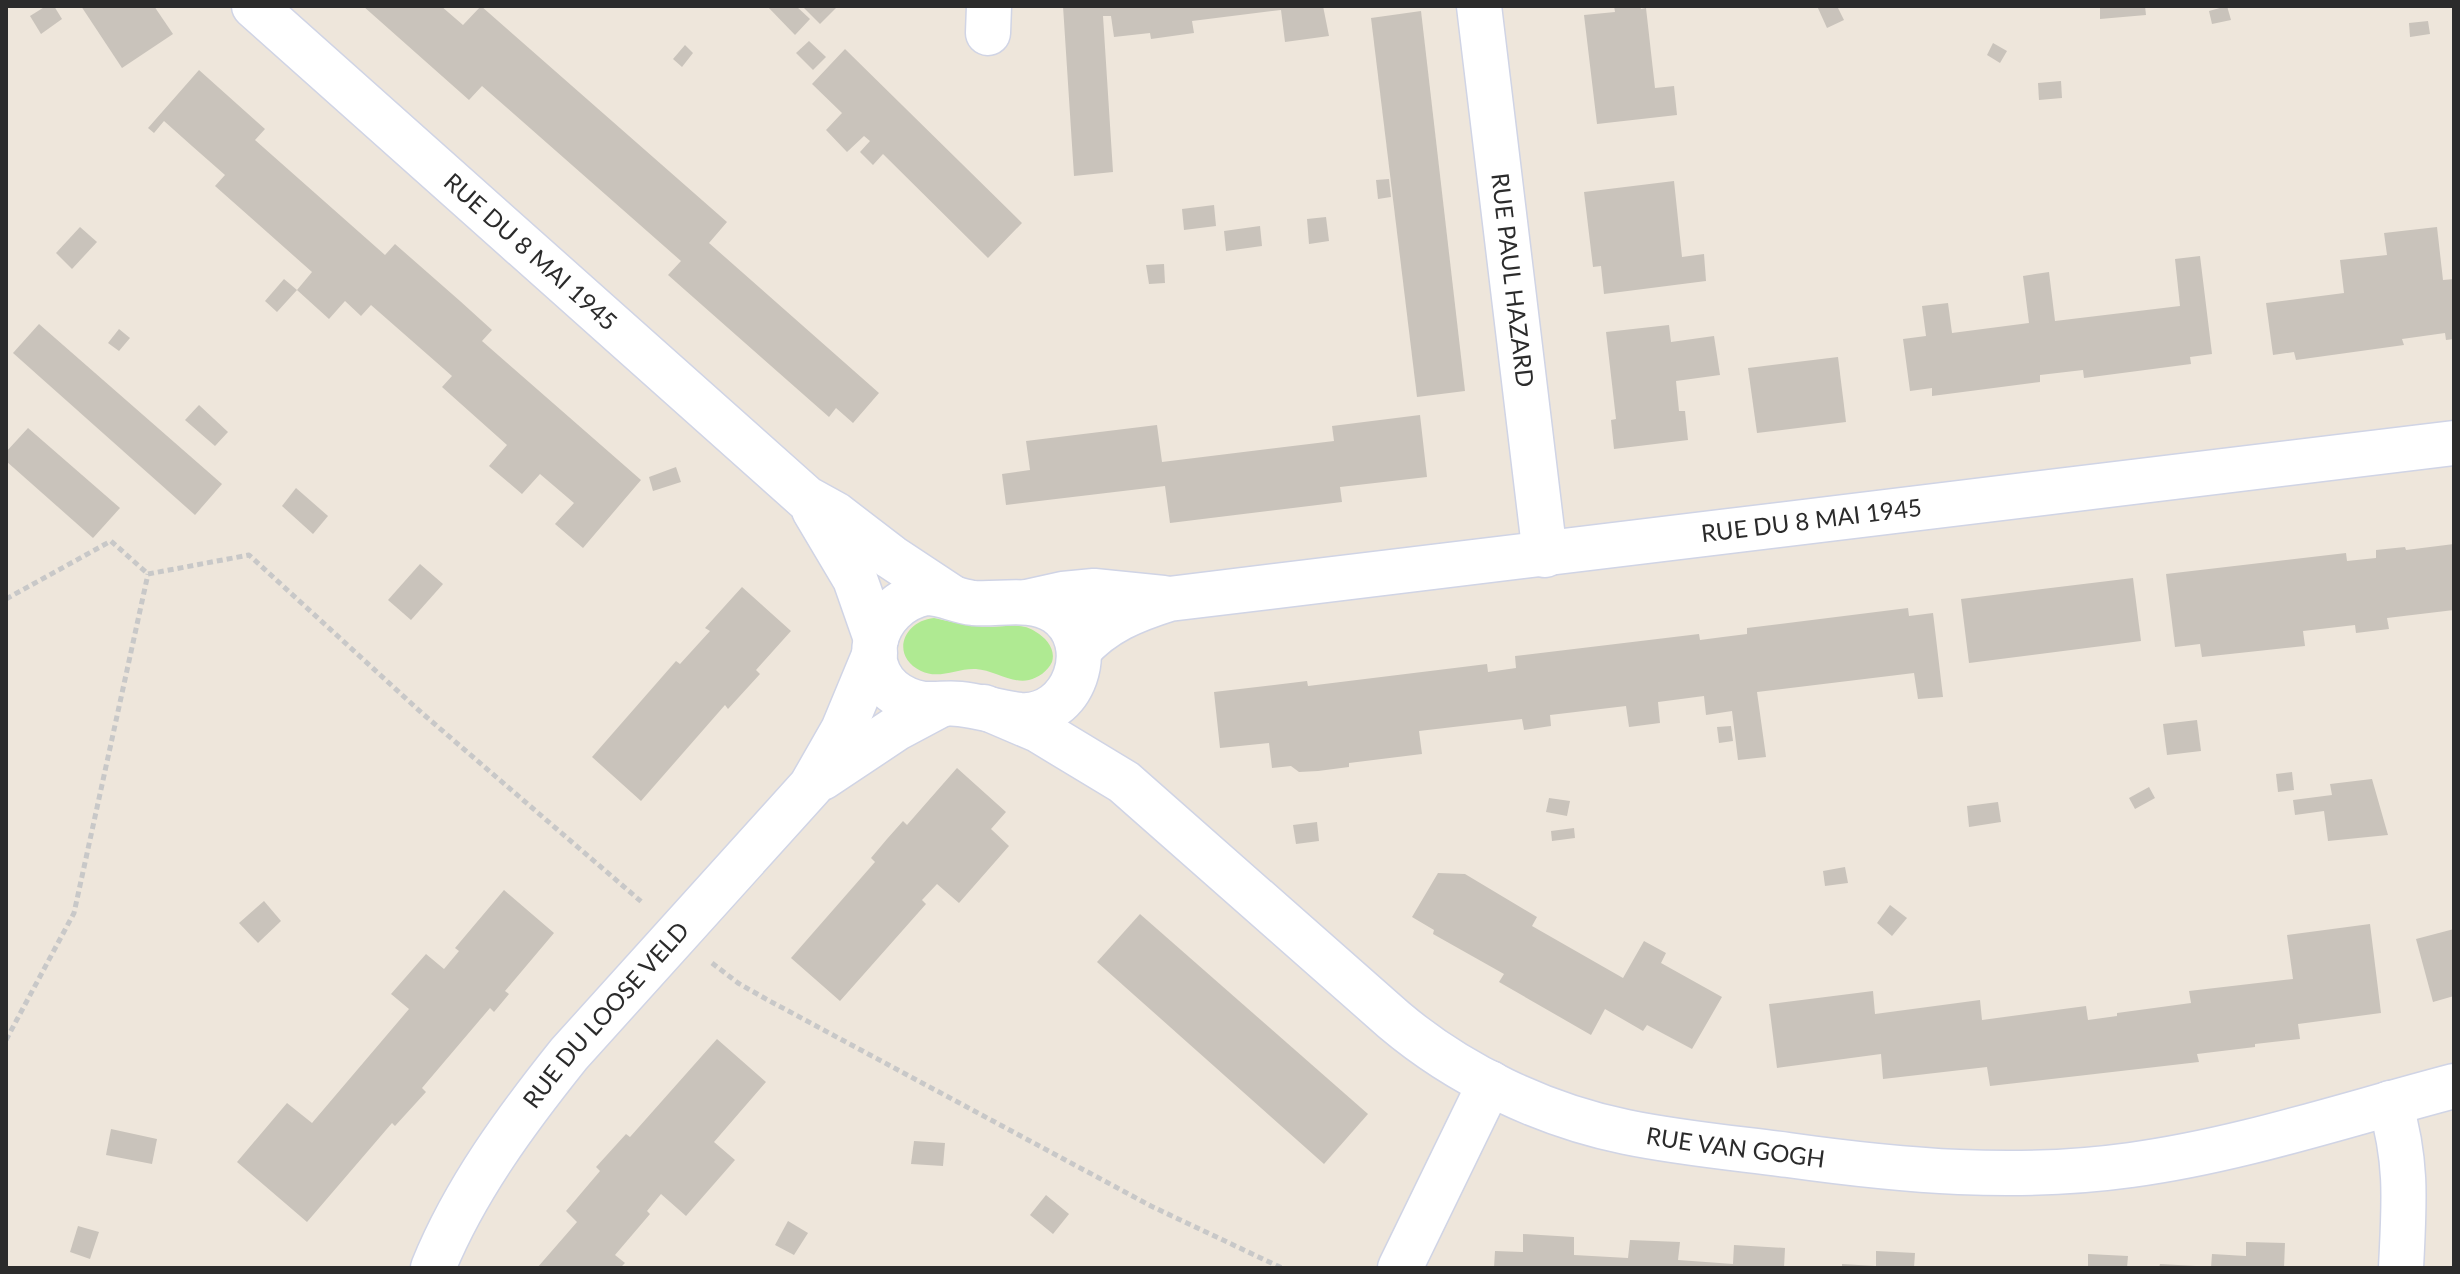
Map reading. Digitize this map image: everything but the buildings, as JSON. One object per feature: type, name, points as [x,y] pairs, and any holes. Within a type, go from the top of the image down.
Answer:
[{"type":"street","name":"RUE DU 8 MAI 1945","points":[[254,6],[806,498],[835,514],[891,557],[953,598]]},
{"type":"street","name":"RUE PAUL HAZARD","points":[[1479,6],[1545,555]]},
{"type":"street","name":"RUE DU 8 MAI 1945","points":[[1027,602],[1094,591],[1169,599],[2454,443]]},
{"type":"street","name":"RUE DU 8 MAI 1945","points":[[806,498],[855,579],[875,646],[879,672],[897,694],[914,703],[963,706],[1019,715],[1039,712],[1064,697],[1077,666],[1108,623],[1169,599]]},
{"type":"street","name":"RUE DU LOOSE VELD","points":[[433,1268],[454,1224],[493,1157],[540,1090],[811,786],[843,730],[885,617],[898,603],[926,593],[979,603],[1027,602]]},
{"type":"street","name":"RUE VAN GOGH","points":[[1027,602],[1046,607],[1062,617],[1074,634],[1078,705],[1085,724],[1124,782]]},
{"type":"street","name":"RUE DU LOOSE VELD","points":[[811,786],[867,746],[963,706]]},
{"type":"street","name":"RUE VAN GOGH","points":[[963,706],[1038,730],[1124,782],[1414,1036],[1457,1065],[1545,1107],[1626,1132],[1860,1165],[1950,1173],[2039,1174],[2134,1165],[2213,1151],[2454,1086]]},
{"type":"street","points":[[1400,1268],[1490,1083]]},
{"type":"street","points":[[2390,1103],[2400,1141],[2405,1180],[2401,1268]]},
{"type":"path","points":[[6,599],[111,541],[148,574],[74,913],[8,1028],[6,1040]]},
{"type":"green space","points":[[934,618],[982,627],[1017,626],[1030,629],[1049,644],[1053,653],[1052,662],[1039,676],[1023,681],[976,669],[941,674],[921,671],[911,665],[906,657],[904,640],[915,625]]}]
